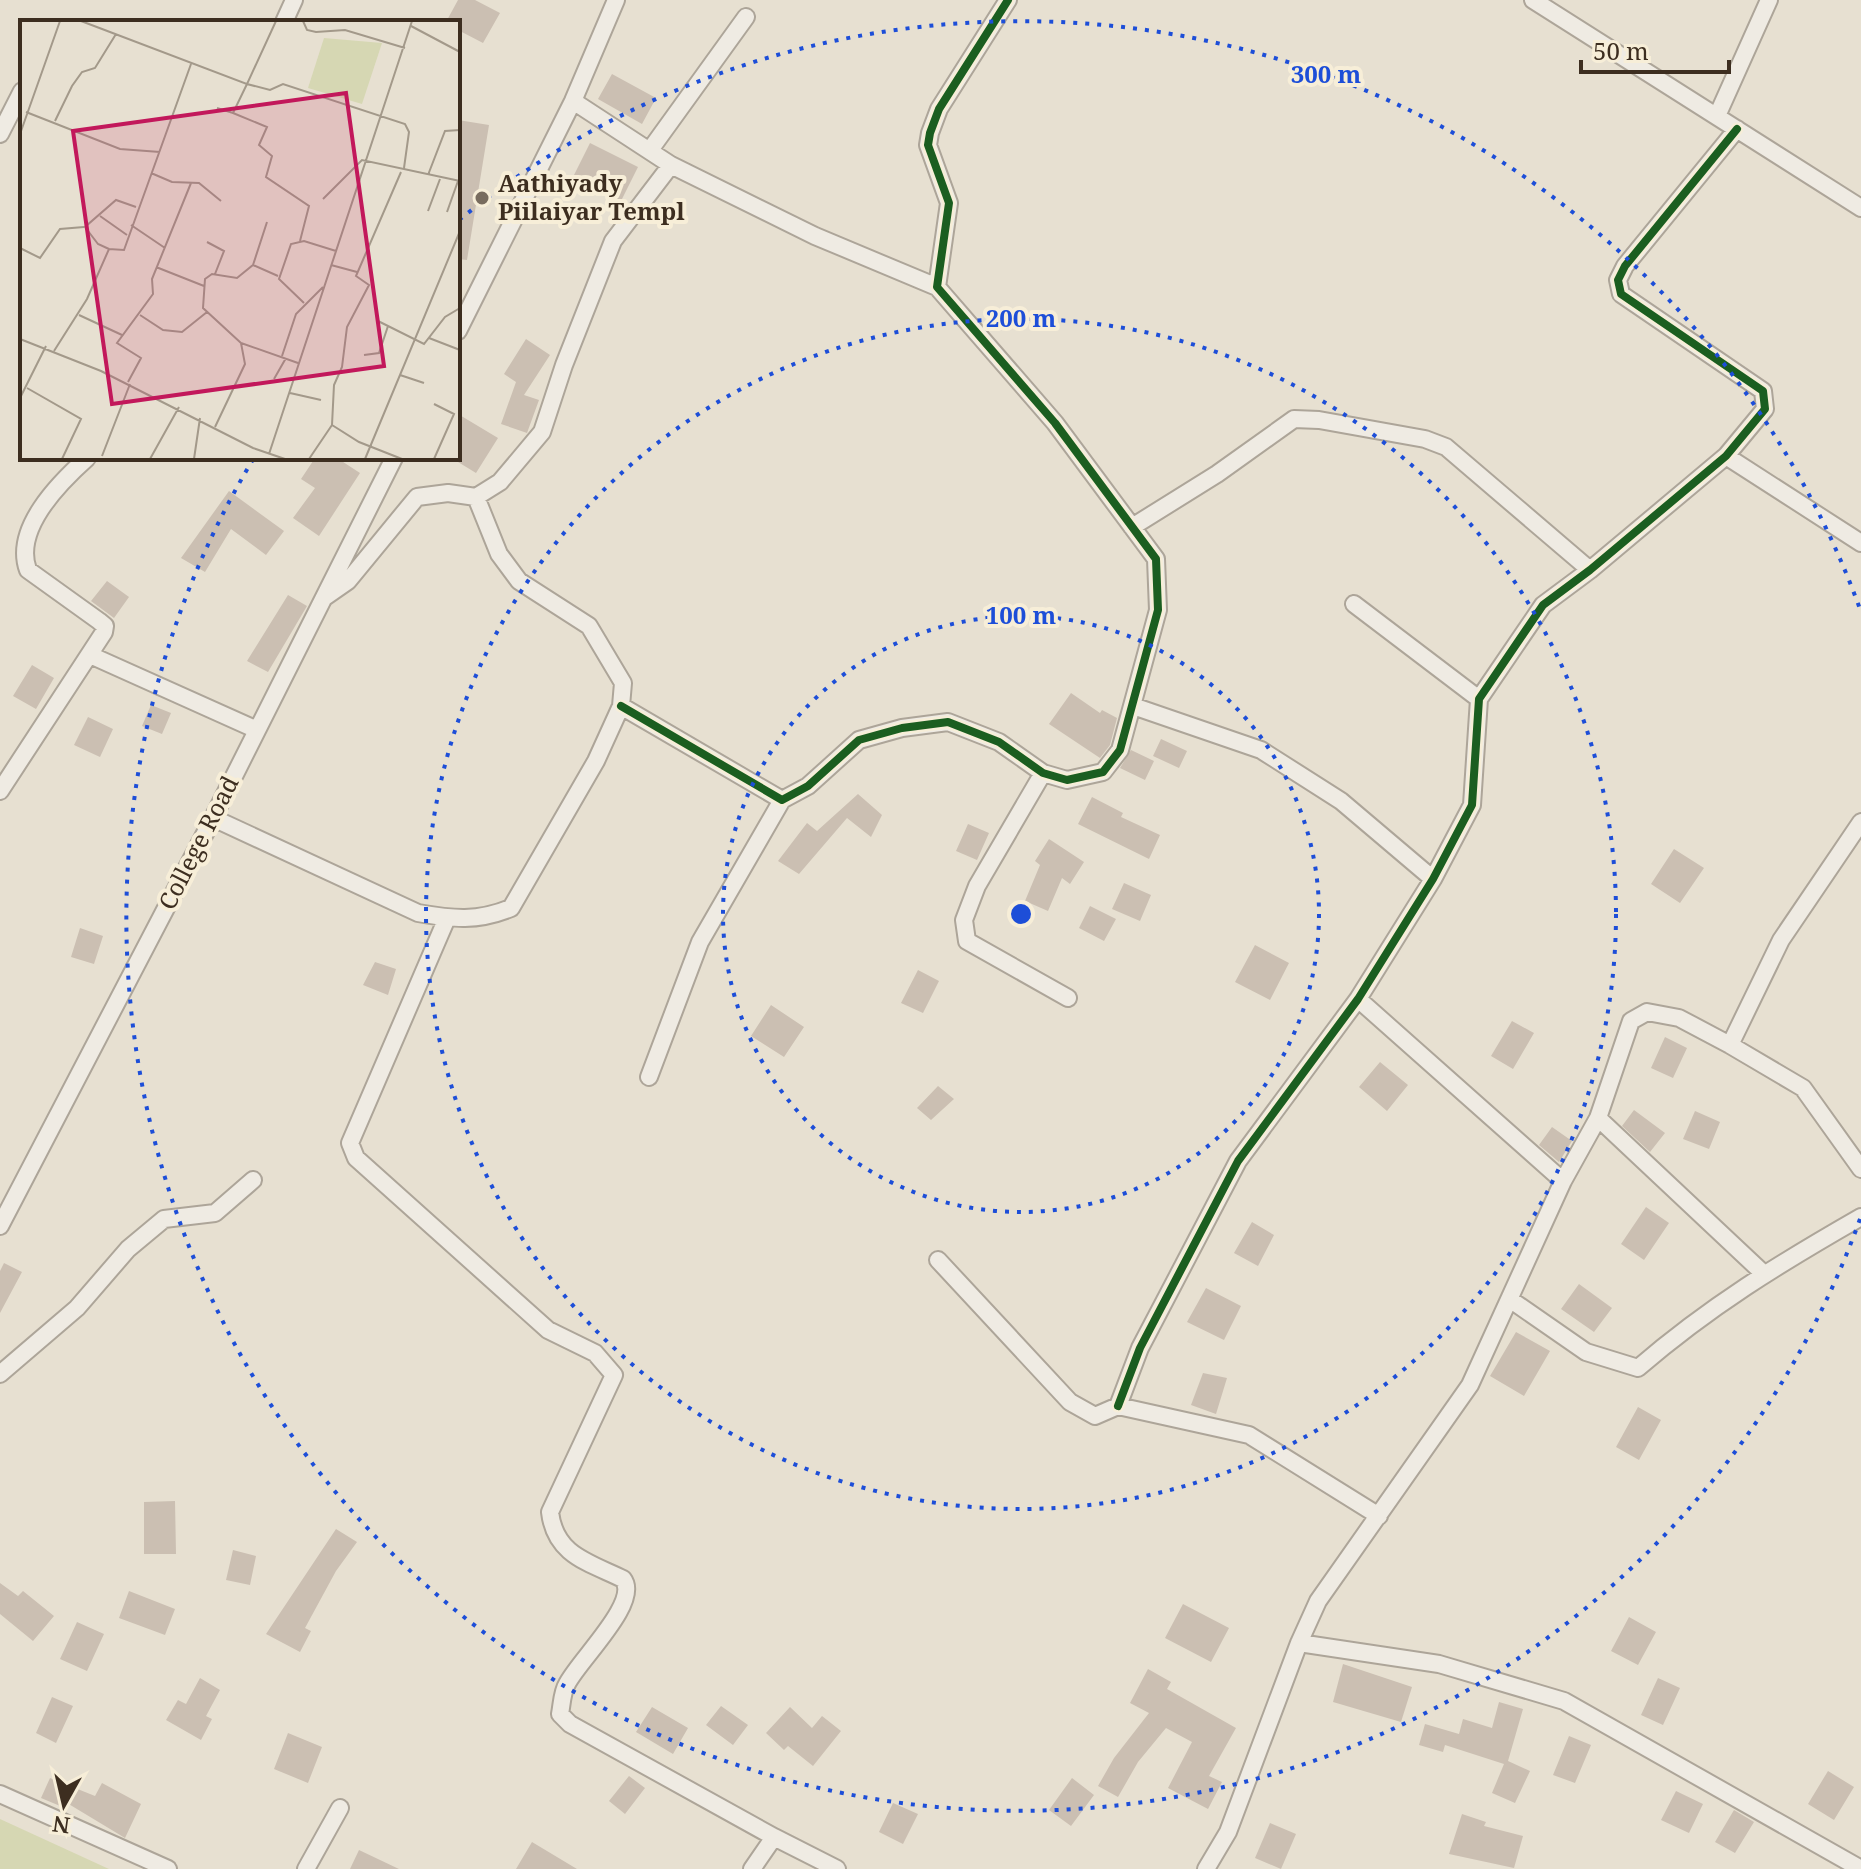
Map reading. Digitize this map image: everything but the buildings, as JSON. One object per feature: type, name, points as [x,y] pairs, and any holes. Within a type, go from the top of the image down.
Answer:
[{"type":"street","points":[[285,20],[294,0]]},
{"type":"street","points":[[460,327],[573,101],[616,0]]},
{"type":"street","points":[[937,287],[949,203],[928,145],[930,133],[939,109],[1008,0]]},
{"type":"street","points":[[1533,0],[1861,208]]},
{"type":"street","points":[[1717,116],[1769,0]]},
{"type":"street","points":[[650,150],[746,17]]},
{"type":"street","points":[[0,134],[20,95]]},
{"type":"street","points":[[573,101],[671,165],[815,236],[937,287],[1055,423],[1156,559],[1159,576],[1158,610],[1133,706],[1120,750],[1103,772],[1067,780],[1043,773],[999,742],[948,722],[902,728],[859,740],[808,786],[782,800],[700,942],[649,1077]]},
{"type":"street","points":[[1118,1406],[1140,1348],[1238,1161],[1358,999],[1433,879],[1472,805],[1479,699],[1543,605],[1590,570],[1726,456],[1765,409],[1763,391],[1621,294],[1618,280],[1625,266],[1737,129]]},
{"type":"street","points":[[324,598],[348,581],[417,497],[448,493],[476,497],[500,482],[542,432],[564,365],[613,241],[671,165]]},
{"type":"street","points":[[1132,527],[1229,466],[1294,419],[1319,420],[1425,439],[1446,447],[1590,570]]},
{"type":"street","points":[[1726,456],[1861,543]]},
{"type":"street","points":[[0,791],[90,655],[105,626],[28,570],[23,557],[31,530],[56,486],[85,460]]},
{"type":"street","name":"College Road","points":[[0,1226],[213,818],[393,460]]},
{"type":"street","points":[[213,818],[418,913],[447,918],[485,918],[511,908],[596,761],[621,706],[623,683],[589,626],[519,581],[499,554],[476,497]]},
{"type":"street","points":[[1354,604],[1479,699]]},
{"type":"street","points":[[90,655],[257,730]]},
{"type":"street","points":[[621,706],[782,800]]},
{"type":"street","points":[[1133,706],[1261,750],[1341,801],[1433,879]]},
{"type":"street","points":[[1043,773],[977,886],[964,920],[967,941],[1068,998]]},
{"type":"street","points":[[1730,1045],[1781,940],[1861,822]]},
{"type":"street","points":[[447,918],[350,1143],[356,1158],[548,1330],[595,1353],[614,1375],[550,1512],[552,1531],[567,1549],[627,1583],[627,1601],[566,1685],[560,1714],[570,1724],[837,1869]]},
{"type":"street","points":[[1358,999],[1563,1181]]},
{"type":"street","points":[[1206,1869],[1228,1832],[1299,1643],[1318,1601],[1470,1385],[1563,1181],[1598,1118],[1631,1021],[1647,1012],[1679,1018],[1803,1088],[1861,1169]]},
{"type":"street","points":[[1598,1118],[1763,1273]]},
{"type":"street","points":[[0,1374],[77,1308],[128,1249],[164,1219],[215,1213],[253,1180]]},
{"type":"street","points":[[1511,1300],[1586,1352],[1638,1368],[1695,1319],[1763,1273],[1861,1217]]},
{"type":"street","points":[[938,1260],[1070,1402],[1095,1416],[1118,1406],[1249,1435],[1379,1516]]},
{"type":"street","points":[[1299,1643],[1439,1664],[1564,1701],[1861,1869]]},
{"type":"street","points":[[0,1794],[168,1869]]},
{"type":"street","points":[[306,1869],[340,1808]]},
{"type":"street","points":[[752,1869],[774,1837]]},
{"type":"green space","points":[[0,1819],[109,1869],[0,1869]]},
{"type":"cycle path","points":[[621,706],[782,800],[808,786],[859,740],[902,728],[948,722],[999,742],[1043,773],[1067,780],[1103,772],[1120,750],[1158,610],[1156,559],[1055,423],[937,287],[949,203],[928,145],[930,133],[939,109],[1008,0]]},
{"type":"cycle path","points":[[1118,1406],[1140,1348],[1238,1161],[1358,999],[1433,879],[1472,805],[1479,699],[1543,605],[1590,570],[1726,456],[1765,409],[1763,391],[1621,294],[1618,280],[1625,266],[1737,129]]},
{"type":"place","name":"Aathiyady Piilaiyar Templ","points":[[482,198]]}]
